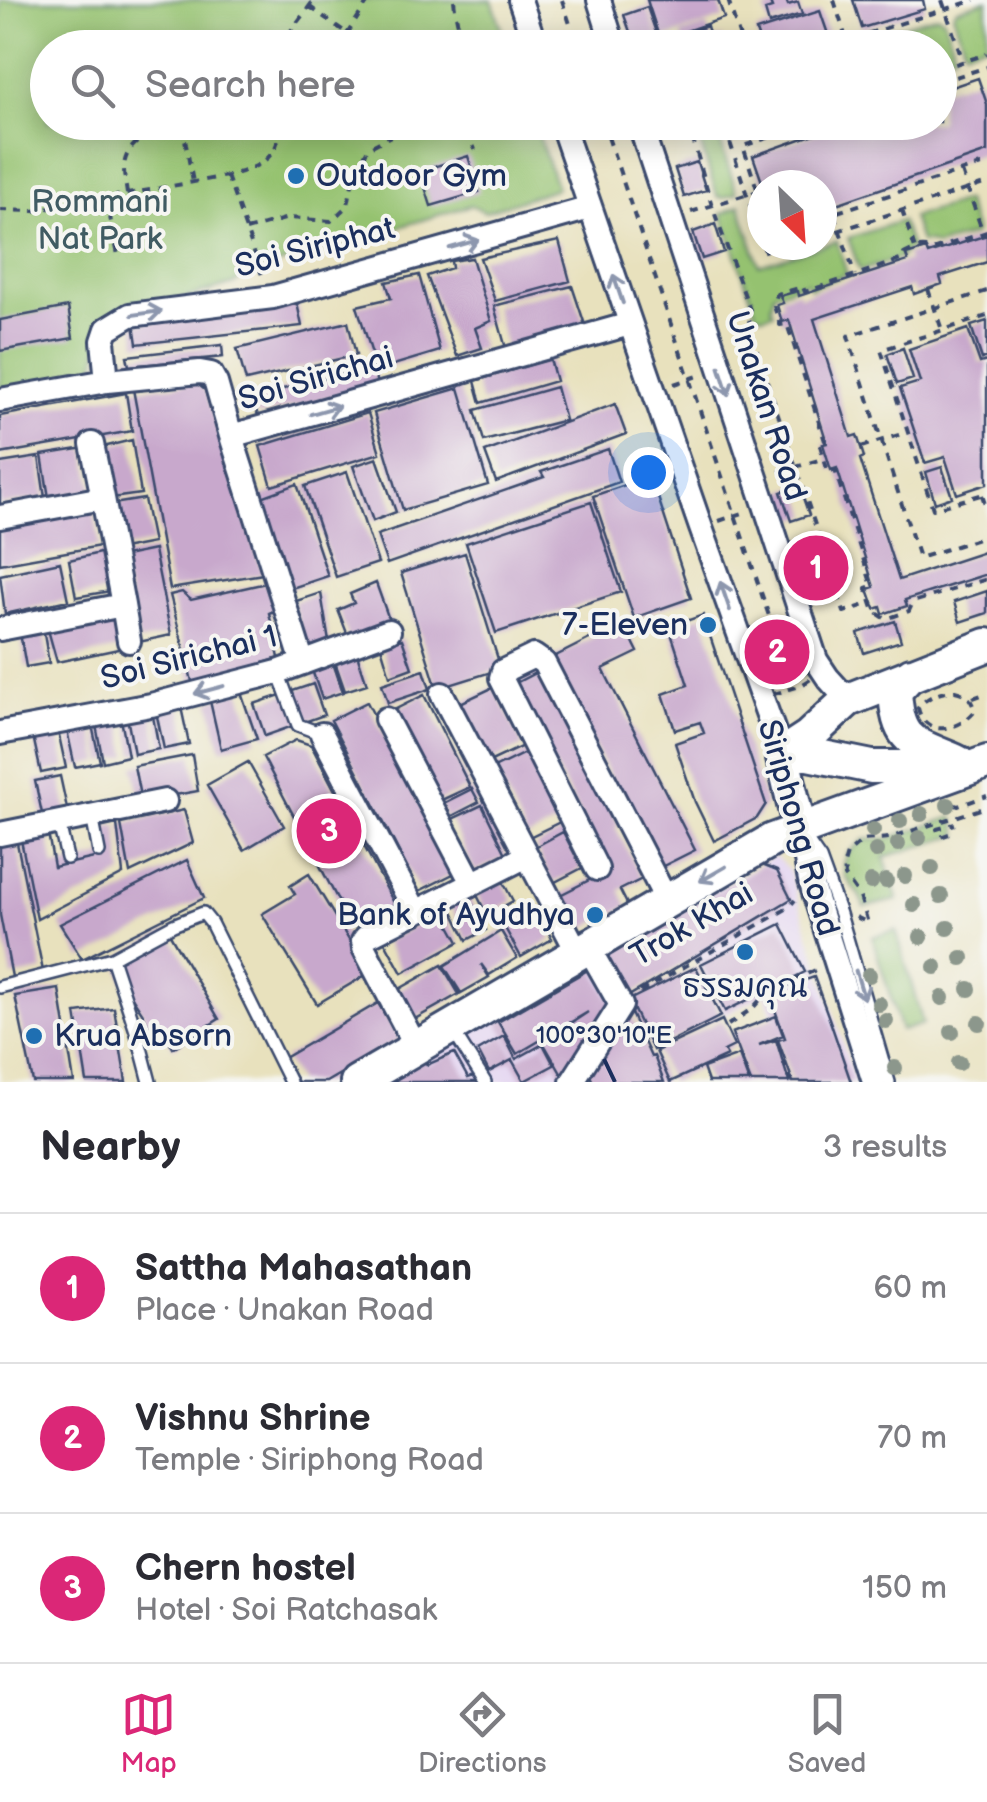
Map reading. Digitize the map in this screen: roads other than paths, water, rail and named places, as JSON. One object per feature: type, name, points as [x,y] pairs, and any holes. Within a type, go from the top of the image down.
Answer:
[{"type":"main road","points":[[782,754],[848,700],[987,645]]},
{"type":"main road","points":[[911,674],[895,691],[896,717],[910,741],[979,765]]},
{"type":"main road","points":[[782,754],[808,754],[872,767],[979,765]]},
{"type":"main road","name":"Siriphong Road","points":[[782,754],[800,830]]},
{"type":"main road","points":[[357,1082],[767,842],[979,765]]},
{"type":"street","points":[[520,0],[530,30]]},
{"type":"street","points":[[599,0],[608,30]]},
{"type":"street","name":"Siriphong Road","points":[[567,140],[782,754]]},
{"type":"street","name":"Unakan Road","points":[[645,140],[816,660],[848,700]]},
{"type":"street","name":"Soi Siriphat","points":[[107,381],[102,340],[107,329],[130,315],[273,297],[590,208]]},
{"type":"street","name":"Soi Sirichai","points":[[0,400],[107,381],[200,372],[210,374],[216,383],[231,436],[630,324]]},
{"type":"street","points":[[231,436],[302,663]]},
{"type":"street","points":[[92,444],[129,642]]},
{"type":"street","points":[[0,517],[102,498]]},
{"type":"street","points":[[0,629],[123,605]]},
{"type":"street","name":"Soi Sirichai 1","points":[[0,734],[151,705],[278,672],[389,631]]},
{"type":"street","points":[[597,869],[501,678],[502,671],[534,656],[544,663],[667,901]]},
{"type":"street","name":"Trok Khai","points":[[442,694],[528,856],[621,1006],[572,1082]]},
{"type":"street","points":[[386,719],[472,883]]},
{"type":"street","points":[[322,734],[416,912]]},
{"type":"street","points":[[0,834],[166,801]]},
{"type":"street","name":"Siriphong Road","points":[[800,830],[810,880],[874,1082]]},
{"type":"street","points":[[416,1047],[363,941],[366,936],[528,856]]},
{"type":"lane","points":[[278,672],[298,724],[322,734]]},
{"type":"lane","points":[[92,816],[99,852]]},
{"type":"lane","points":[[59,823],[67,858]]},
{"type":"lane","points":[[800,830],[820,858],[890,1082]]},
{"type":"lane","points":[[0,987],[112,958],[173,925],[206,914],[290,1082]]},
{"type":"lane","points":[[112,958],[150,1082]]},
{"type":"lane","points":[[450,1027],[485,1082]]},
{"type":"place","name":"Outdoor Gym","points":[[296,176]]},
{"type":"place","name":"Sattha Mahasathan","points":[[816,568]]},
{"type":"place","name":"7-Eleven","points":[[708,625]]},
{"type":"place","name":"Vishnu Shrine","points":[[777,652]]},
{"type":"place","name":"Chern hostel","points":[[329,831]]},
{"type":"place","name":"Bank of Ayudhya","points":[[595,915]]},
{"type":"place","name":"ธรรมคุณ","points":[[745,952]]},
{"type":"place","name":"Krua Absorn","points":[[34,1036]]},
{"type":"park label","name":"Rommani Nat Park","points":[[100,220]]}]
